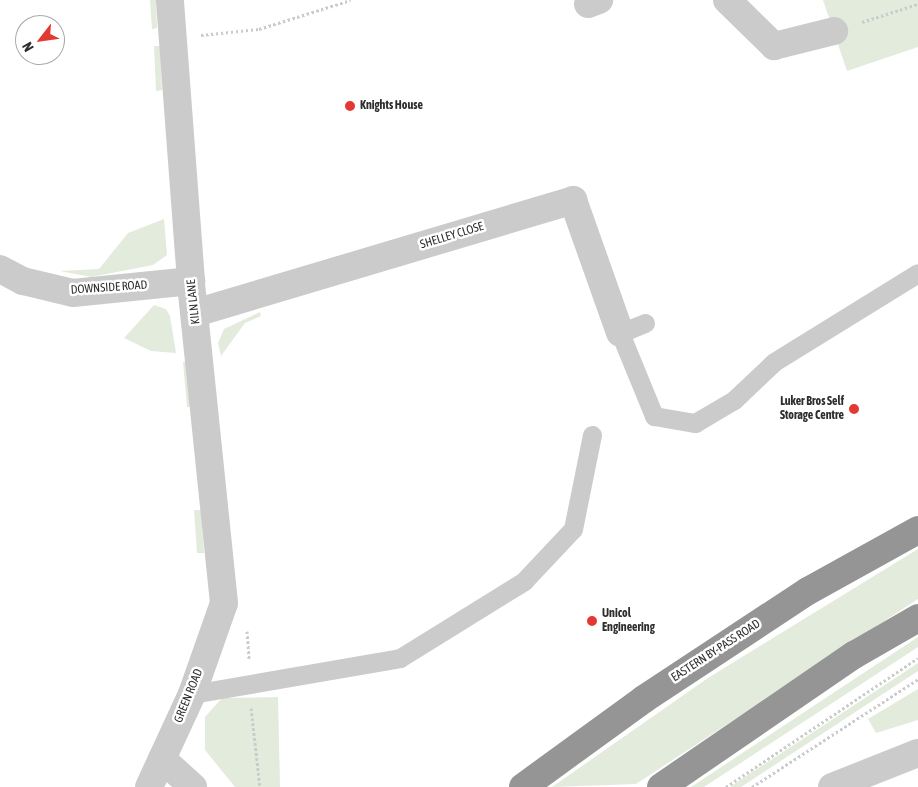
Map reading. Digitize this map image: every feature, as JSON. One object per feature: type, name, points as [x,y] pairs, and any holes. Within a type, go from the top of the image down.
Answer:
[{"type":"highway","name":"EASTERN BY-PASS ROAD","points":[[523,787],[644,698],[808,591],[918,530]]},
{"type":"highway","points":[[661,787],[854,655],[918,618]]},
{"type":"street","name":"KILN LANE","points":[[170,0],[191,281],[224,603]]},
{"type":"street","points":[[727,0],[774,46],[834,31]]},
{"type":"street","name":"SHELLEY CLOSE","points":[[195,314],[573,200],[633,328]]},
{"type":"street","name":"DOWNSIDE ROAD","points":[[0,269],[23,281],[73,293],[191,281]]},
{"type":"street","name":"GREEN ROAD","points":[[149,787],[192,694],[224,603]]},
{"type":"street","points":[[832,787],[918,753]]},
{"type":"street","points":[[162,759],[193,787]]},
{"type":"lane","points":[[633,328],[654,416],[696,423],[747,390],[774,362],[918,273]]},
{"type":"lane","points":[[192,694],[400,658],[524,581],[573,529],[592,435]]},
{"type":"path","points":[[173,36],[258,29],[352,0]]},
{"type":"path","points":[[834,31],[918,4]]},
{"type":"path","points":[[726,787],[918,658]]},
{"type":"path","points":[[752,787],[918,679]]},
{"type":"green space","points":[[150,0],[156,0],[157,28],[152,29]]},
{"type":"green space","points":[[823,0],[918,0],[918,47],[847,71]]},
{"type":"green space","points":[[154,46],[160,46],[162,90],[156,91]]},
{"type":"green space","points":[[164,219],[167,255],[153,265],[91,277],[60,271],[99,269],[128,233]]},
{"type":"green space","points":[[154,305],[166,309],[170,316],[176,353],[151,351],[124,338]]},
{"type":"green space","points":[[260,312],[261,316],[245,323],[221,356],[218,343],[224,329]]},
{"type":"green space","points":[[189,361],[193,407],[187,407],[183,362]]},
{"type":"green space","points":[[194,510],[201,510],[204,553],[197,553]]},
{"type":"green space","points":[[918,549],[918,599],[636,784],[552,787],[708,678]]},
{"type":"green space","points":[[918,637],[918,647],[704,787],[691,787]]},
{"type":"green space","points":[[918,663],[918,671],[741,787],[730,787]]},
{"type":"green space","points":[[918,689],[918,720],[876,733],[868,719]]},
{"type":"green space","points":[[278,697],[280,787],[235,787],[205,750],[205,717],[222,698]]},
{"type":"place","name":"Knights House","points":[[350,106]]},
{"type":"place","name":"Luker Bros Self Storage Centre","points":[[854,409]]},
{"type":"place","name":"Unicol Engineering","points":[[592,621]]}]
